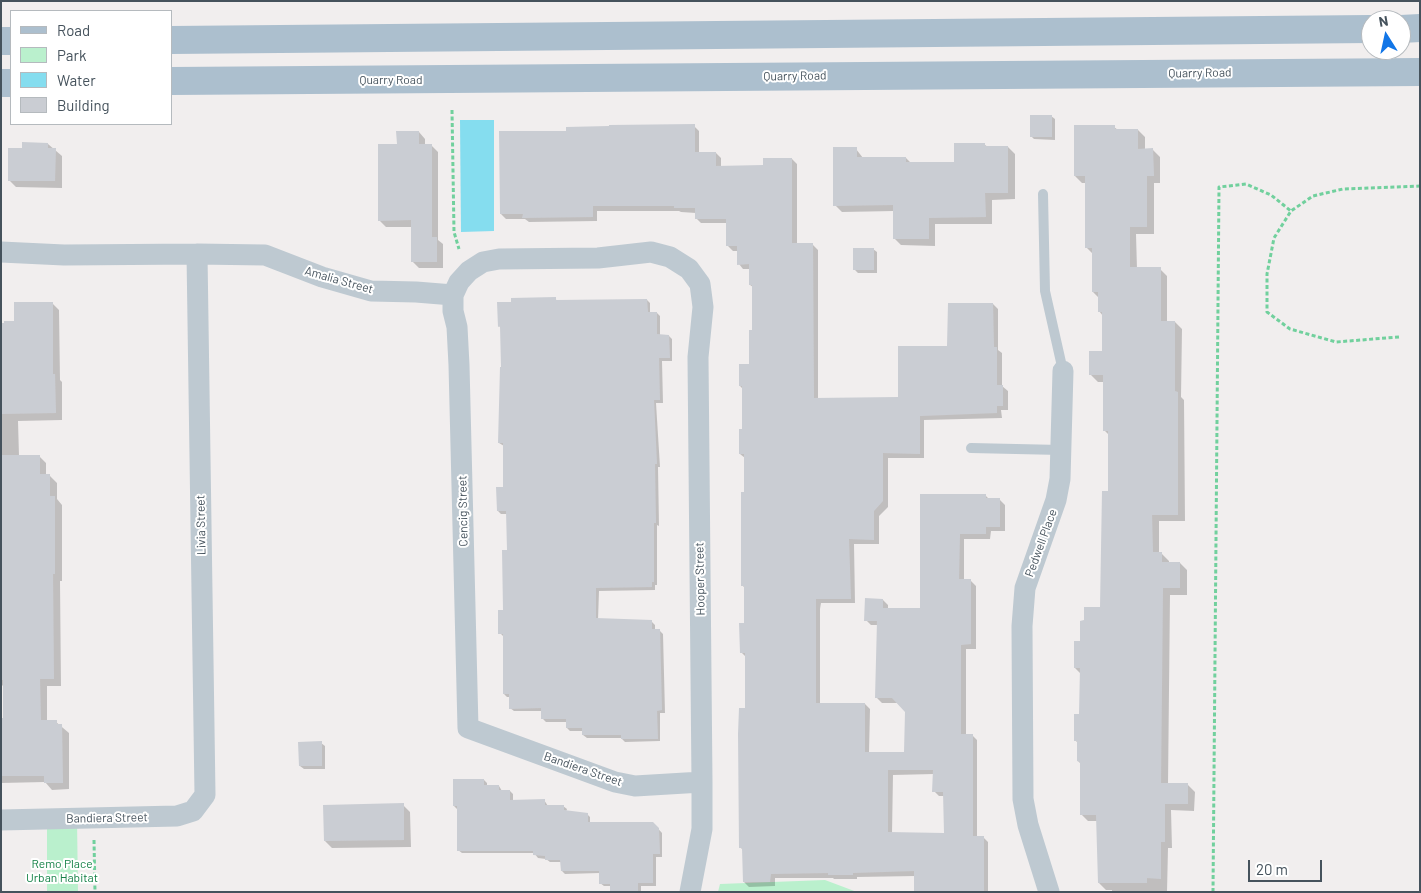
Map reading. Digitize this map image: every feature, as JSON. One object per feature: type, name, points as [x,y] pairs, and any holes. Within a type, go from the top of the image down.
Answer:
[{"type":"main road","points":[[172,40],[1361,29]]},
{"type":"main road","name":"Quarry Road","points":[[172,81],[1420,72]]},
{"type":"street","name":"Amalia Street","points":[[1,252],[64,255],[197,254],[265,256],[322,278],[371,291],[453,295]]},
{"type":"street","name":"Hooper Street","points":[[468,271],[483,262],[499,259],[598,258],[650,252],[670,257],[689,268],[700,284],[703,307],[698,357],[702,829],[690,892]]},
{"type":"street","name":"Livia Street","points":[[197,254],[204,795]]},
{"type":"street","points":[[453,295],[459,282],[468,271]]},
{"type":"street","name":"Cencig Street","points":[[453,295],[452,311],[457,327],[460,365],[468,728]]},
{"type":"street","name":"Pedwell Place","points":[[1049,892],[1028,825],[1023,799],[1022,626],[1025,588],[1056,500],[1060,479],[1063,371]]},
{"type":"street","name":"Bandiera Street","points":[[468,728],[615,782],[635,786],[702,782]]},
{"type":"street","name":"Bandiera Street","points":[[1,820],[177,816],[193,811],[204,795]]},
{"type":"lane","name":"Pedwell Place","points":[[1043,194],[1045,291],[1063,371]]},
{"type":"lane","points":[[972,448],[1061,450]]},
{"type":"path","points":[[452,110],[454,232],[468,271]]},
{"type":"path","points":[[1213,892],[1219,187],[1246,184],[1271,196],[1291,211]]},
{"type":"path","points":[[1399,338],[1336,342],[1290,330],[1267,312],[1267,274],[1274,238],[1291,211],[1313,196],[1343,190],[1420,186]]},
{"type":"path","points":[[84,840],[94,840],[94,892]]},
{"type":"green space","name":"Remo Place Urban Habitat","points":[[47,819],[77,819],[78,892],[47,892]]},
{"type":"green space","points":[[825,880],[857,892],[718,892],[720,884]]},
{"type":"water","points":[[460,120],[494,120],[494,231],[461,232]]},
{"type":"building","points":[[1030,115],[1052,115],[1052,137],[1030,137]]},
{"type":"building","points":[[695,124],[695,152],[716,152],[716,166],[763,165],[763,158],[792,158],[792,243],[813,243],[814,398],[898,397],[898,346],[947,346],[948,303],[993,303],[994,347],[997,347],[997,385],[1003,385],[1003,406],[997,406],[997,413],[920,416],[920,454],[883,453],[883,501],[874,511],[874,540],[849,539],[851,599],[816,599],[816,703],[865,703],[865,752],[904,752],[905,712],[892,698],[875,698],[877,621],[864,621],[865,598],[883,599],[883,608],[920,608],[920,494],[986,494],[986,498],[1000,498],[1000,527],[986,527],[986,534],[960,534],[959,579],[971,579],[971,644],[961,645],[961,734],[973,734],[973,836],[984,836],[984,892],[914,892],[914,871],[853,873],[853,875],[828,875],[828,873],[771,874],[770,882],[743,882],[742,848],[739,848],[738,734],[739,708],[745,708],[745,653],[740,653],[739,623],[744,623],[744,586],[741,586],[741,492],[744,492],[744,454],[739,454],[739,429],[742,429],[742,386],[739,386],[739,364],[749,364],[749,330],[752,330],[752,285],[749,285],[749,264],[737,265],[737,246],[726,246],[726,219],[695,219],[695,208],[674,208],[674,206],[593,206],[593,217],[522,218],[523,214],[500,214],[499,131],[566,131],[566,127]],"holes":[[[888,770],[933,770],[932,792],[943,792],[944,833],[888,832]]]},
{"type":"building","points":[[1074,125],[1115,125],[1115,129],[1138,129],[1138,149],[1153,148],[1154,176],[1147,176],[1147,227],[1130,227],[1130,267],[1161,267],[1161,321],[1175,321],[1175,391],[1178,392],[1178,515],[1152,515],[1153,552],[1162,552],[1162,562],[1180,562],[1180,588],[1163,588],[1161,783],[1188,783],[1188,804],[1165,804],[1165,842],[1161,842],[1161,879],[1147,878],[1147,883],[1098,883],[1096,815],[1080,815],[1080,762],[1077,761],[1077,741],[1074,741],[1074,714],[1079,714],[1080,668],[1074,668],[1074,641],[1080,641],[1080,621],[1084,620],[1084,607],[1100,607],[1102,491],[1108,491],[1108,431],[1103,431],[1103,375],[1089,375],[1089,351],[1102,351],[1102,312],[1098,312],[1098,292],[1092,292],[1092,248],[1085,248],[1085,176],[1074,176]]},
{"type":"building","points":[[396,131],[419,131],[419,144],[432,144],[432,237],[437,237],[437,262],[411,262],[411,220],[378,221],[378,144],[397,144]]},
{"type":"building","points":[[22,142],[48,143],[48,148],[56,148],[55,181],[8,181],[8,148],[22,148]]},
{"type":"building","points":[[954,143],[985,143],[985,146],[1008,146],[1008,193],[985,193],[986,217],[929,218],[929,239],[893,239],[893,205],[833,206],[833,147],[857,147],[857,157],[906,157],[906,162],[954,162]]},
{"type":"building","points":[[853,248],[874,248],[874,270],[853,270]]},
{"type":"building","points":[[556,297],[556,300],[647,299],[648,312],[657,312],[657,334],[669,335],[670,358],[659,358],[660,400],[654,400],[657,464],[655,464],[654,582],[652,582],[652,587],[596,588],[596,618],[652,620],[652,629],[660,629],[662,710],[657,711],[658,739],[621,739],[621,735],[582,735],[582,728],[566,728],[566,719],[541,719],[541,708],[509,709],[509,694],[503,694],[503,634],[498,634],[498,610],[503,610],[502,550],[507,550],[506,511],[497,511],[496,487],[503,487],[503,443],[498,443],[501,367],[500,326],[498,327],[497,302],[511,302],[511,298]]},
{"type":"building","points":[[14,302],[53,302],[53,374],[55,374],[56,413],[1,414],[1,323],[4,323],[4,321],[14,321]]},
{"type":"building","points":[[1,455],[40,455],[40,474],[50,474],[50,496],[55,496],[55,574],[53,574],[54,679],[40,679],[41,720],[57,720],[57,724],[62,724],[63,783],[44,783],[44,776],[1,776],[3,680],[1,680]]},
{"type":"building","points":[[322,741],[322,766],[299,766],[298,742]]},
{"type":"building","points":[[453,779],[484,779],[484,785],[499,785],[499,790],[510,790],[510,800],[545,799],[545,805],[564,805],[564,810],[588,813],[588,822],[653,822],[659,828],[660,854],[653,854],[653,883],[638,883],[638,892],[610,892],[610,884],[599,884],[599,871],[561,871],[560,860],[545,860],[545,856],[533,855],[533,851],[457,851],[457,806],[453,806]]},
{"type":"building","points":[[404,803],[404,840],[324,841],[323,805]]}]
